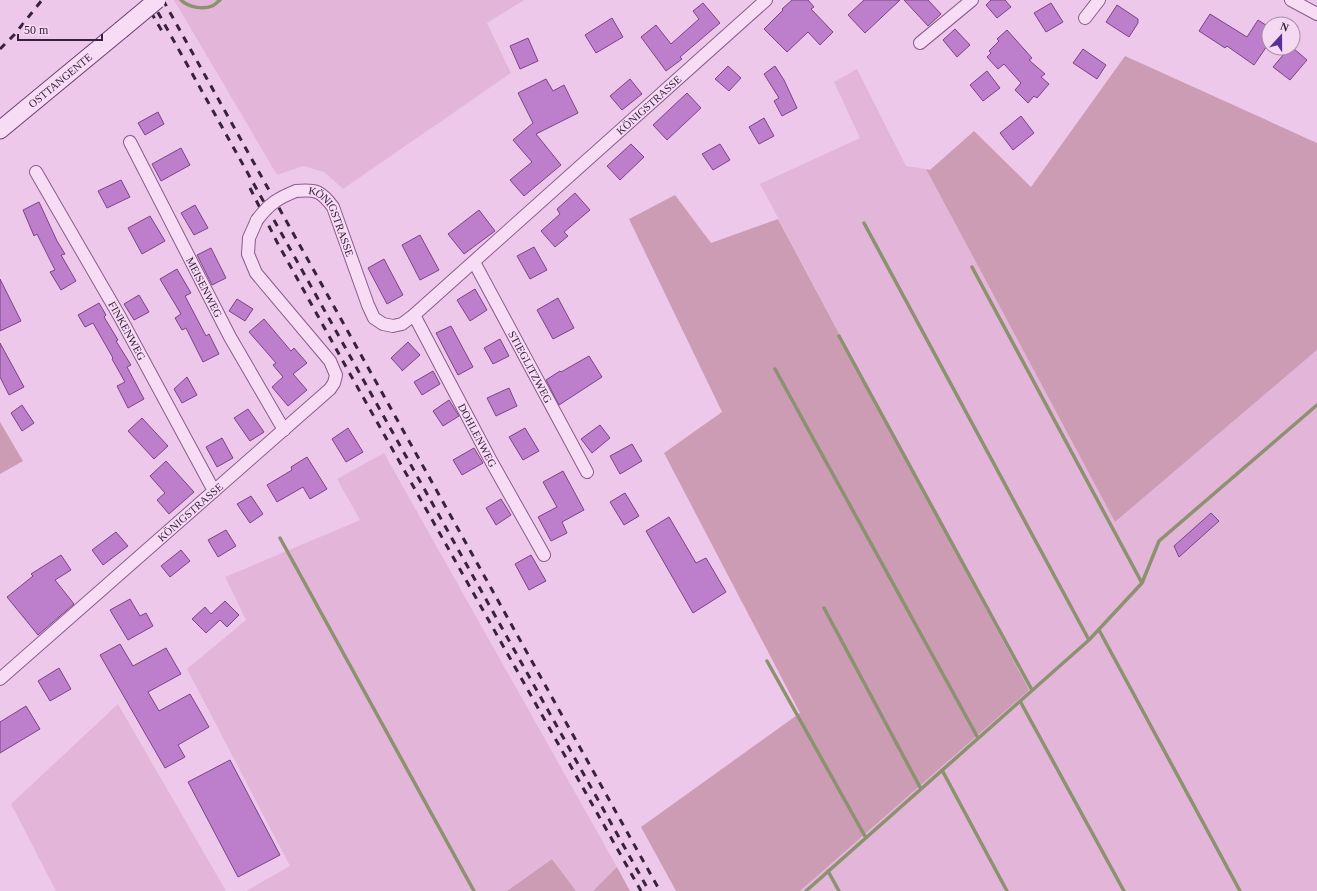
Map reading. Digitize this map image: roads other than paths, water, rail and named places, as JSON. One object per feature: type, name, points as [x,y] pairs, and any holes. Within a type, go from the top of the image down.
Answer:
[{"type":"main road","name":"OSTTANGENTE","points":[[0,130],[157,0]]},
{"type":"street","name":"KÖNIGSTRASSE","points":[[0,679],[284,430],[330,389],[334,383],[336,375],[330,361],[256,273],[248,254],[249,238],[257,220],[274,202],[284,195],[296,191],[311,190],[324,196],[333,207],[374,318],[383,324],[393,326],[402,324],[474,262],[766,0]]},
{"type":"street","points":[[920,43],[972,0]]},
{"type":"street","points":[[1085,18],[1099,0]]},
{"type":"street","points":[[1290,0],[1317,14]]},
{"type":"street","name":"MEISENWEG","points":[[130,142],[230,337],[284,430]]},
{"type":"street","name":"FINKENWEG","points":[[36,172],[120,317],[214,492]]},
{"type":"street","name":"STIEGLITZWEG","points":[[474,262],[587,472]]},
{"type":"street","name":"DOHLENWEG","points":[[414,315],[544,555]]},
{"type":"waterway","points":[[181,0],[192,6],[200,8],[213,6],[220,0]]},
{"type":"waterway","points":[[864,223],[1089,640]]},
{"type":"waterway","points":[[972,267],[1142,583]]},
{"type":"waterway","points":[[839,336],[1032,690]]},
{"type":"waterway","points":[[775,369],[978,738]]},
{"type":"waterway","points":[[806,891],[1089,640],[1142,583],[1159,541],[1317,405]]},
{"type":"waterway","points":[[280,538],[474,891]]},
{"type":"waterway","points":[[824,608],[921,789]]},
{"type":"waterway","points":[[1099,630],[1240,891]]},
{"type":"waterway","points":[[767,661],[866,838]]},
{"type":"waterway","points":[[1020,701],[1124,891]]},
{"type":"waterway","points":[[942,770],[1007,891]]},
{"type":"waterway","points":[[828,871],[839,891]]},
{"type":"railway","points":[[0,49],[14,35],[42,0]]},
{"type":"railway","points":[[144,0],[163,33]]},
{"type":"railway","points":[[151,0],[649,891]]},
{"type":"railway","points":[[163,0],[660,891]]},
{"type":"railway","points":[[250,188],[277,242],[345,365],[641,891]]}]
